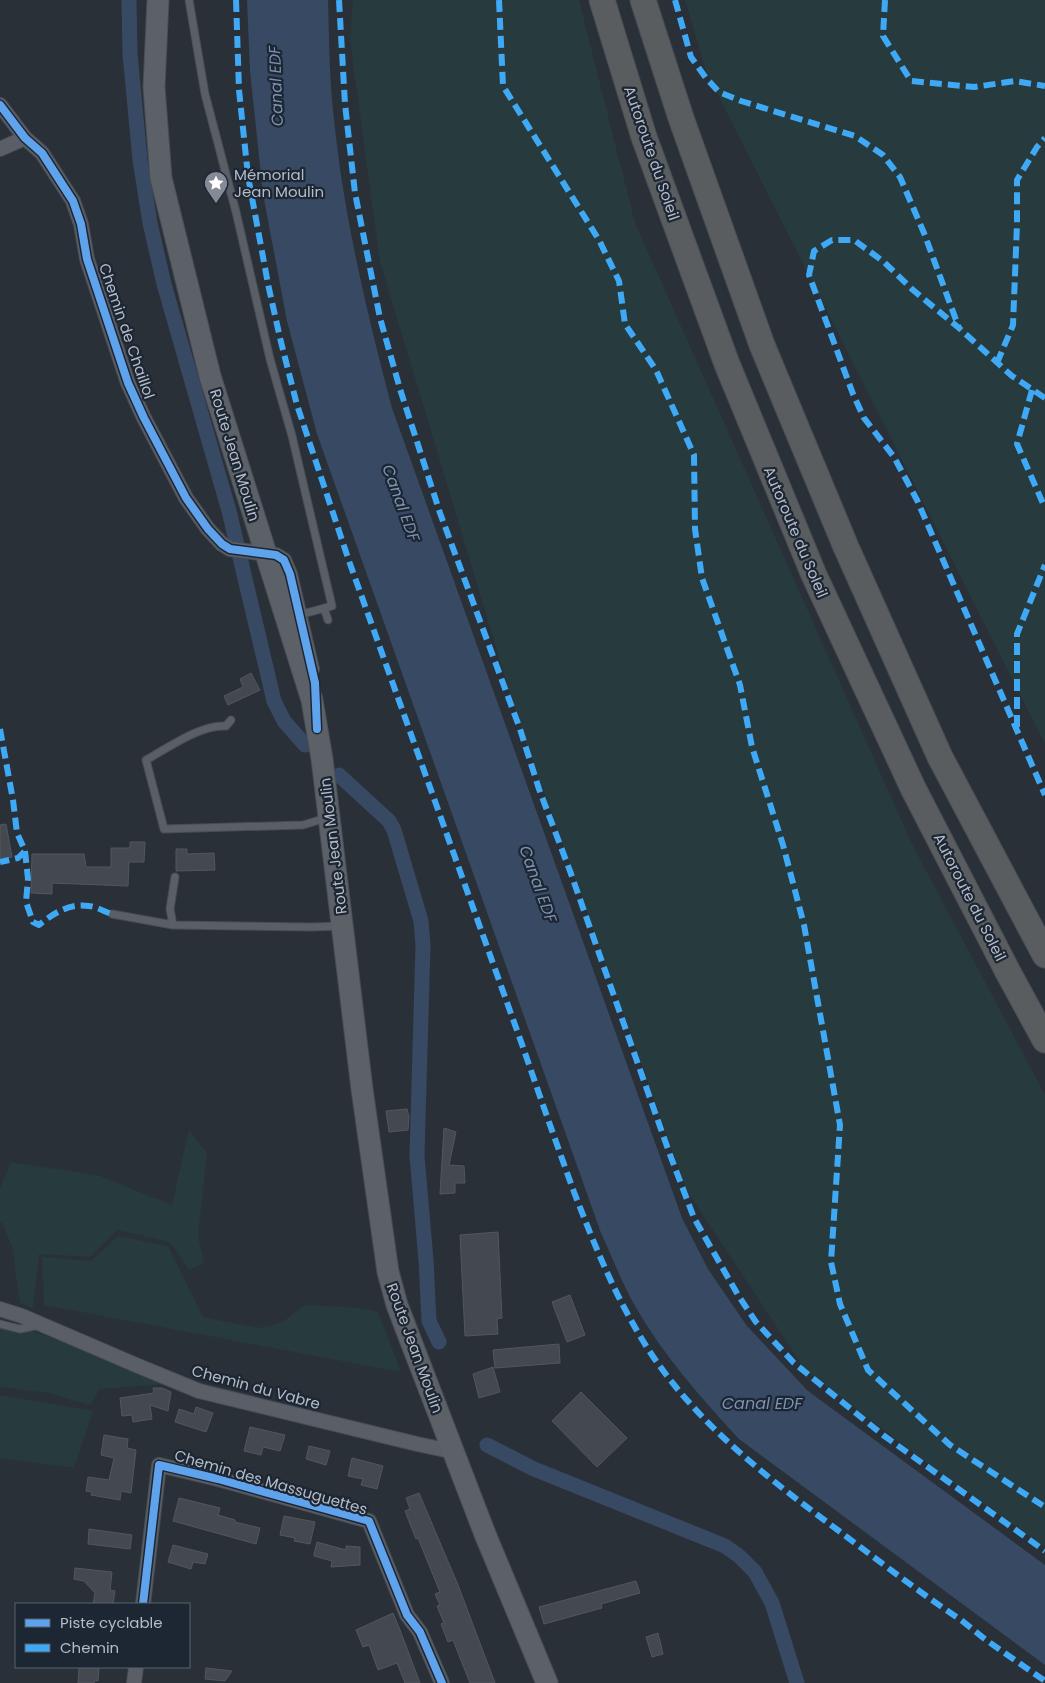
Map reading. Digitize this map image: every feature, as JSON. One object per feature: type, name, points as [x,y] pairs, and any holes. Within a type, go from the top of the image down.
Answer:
[{"type":"highway","name":"Autoroute du Soleil","points":[[602,0],[644,137],[727,364],[814,575],[913,788],[1045,1040]]},
{"type":"highway","points":[[643,0],[682,118],[762,345],[846,547],[940,757],[1045,955]]},
{"type":"main road","name":"Route Jean Moulin","points":[[158,0],[154,87],[161,178],[256,553],[312,700],[329,817],[362,1089],[388,1272],[398,1305],[485,1534],[547,1683]]},
{"type":"street","name":"Chemin de Chaillol","points":[[0,105],[26,138],[42,153],[73,201],[82,224],[87,260],[128,383],[186,498],[208,529],[222,544],[230,549],[276,555],[284,560],[290,574],[299,615]]},
{"type":"street","points":[[0,149],[26,138]]},
{"type":"street","points":[[299,615],[315,683],[317,728]]},
{"type":"street","name":"Chemin du Vabre","points":[[0,1309],[199,1391],[455,1452]]},
{"type":"street","name":"Chemin des Massuguettes","points":[[143,1603],[160,1465],[218,1479],[369,1521],[407,1615],[420,1632],[442,1683]]},
{"type":"street","points":[[134,1683],[136,1668]]},
{"type":"lane","points":[[189,0],[205,94],[236,212],[270,359],[292,436],[332,606],[299,615]]},
{"type":"lane","points":[[324,608],[328,620]]},
{"type":"lane","points":[[231,720],[226,726],[217,725],[191,736],[146,760],[164,829],[303,825],[329,817]]},
{"type":"lane","points":[[174,925],[170,909],[175,877]]},
{"type":"lane","points":[[112,914],[174,925],[312,927],[342,925]]},
{"type":"lane","points":[[0,1324],[20,1329],[41,1325]]},
{"type":"green space","points":[[353,0],[579,0],[635,223],[912,844],[1045,1095],[1045,1547],[943,1475],[806,1371],[687,1191],[517,717],[380,262],[350,41]]},
{"type":"green space","points":[[685,0],[1045,0],[1045,744],[706,71]]},
{"type":"green space","points":[[189,1130],[207,1153],[198,1236],[204,1263],[189,1270],[170,1242],[117,1230],[90,1257],[39,1254],[33,1308],[20,1303],[12,1247],[2,1222],[0,1223],[0,1188],[11,1162],[100,1176],[172,1205]]},
{"type":"green space","points":[[118,1236],[168,1246],[203,1317],[259,1328],[281,1323],[305,1305],[360,1308],[378,1312],[401,1372],[44,1305],[42,1257],[91,1261]]},
{"type":"green space","points":[[0,1321],[71,1344],[167,1384],[100,1389],[90,1405],[49,1393],[0,1387]]},
{"type":"green space","points":[[0,1395],[93,1411],[74,1468],[0,1458]]},
{"type":"water","name":"Canal EDF","points":[[247,0],[328,0],[331,87],[346,208],[372,329],[392,408],[682,1218],[708,1269],[747,1326],[808,1391],[1045,1565],[1045,1665],[739,1439],[670,1359],[646,1324],[626,1288],[601,1233],[317,434],[287,321],[263,194],[250,71]]},
{"type":"building","points":[[251,673],[260,690],[228,705],[224,696],[243,687],[240,679]]},
{"type":"building","points":[[6,824],[12,857],[0,859],[0,825]]},
{"type":"building","points":[[130,842],[145,842],[144,862],[129,862],[128,886],[52,883],[52,894],[31,893],[32,854],[84,854],[86,867],[111,867],[111,848],[130,848]]},
{"type":"building","points":[[176,849],[187,849],[187,854],[214,853],[215,870],[176,871]]},
{"type":"building","points":[[407,1109],[409,1117],[408,1130],[389,1132],[386,1111]]},
{"type":"building","points":[[444,1128],[456,1132],[449,1165],[464,1166],[465,1183],[455,1183],[455,1193],[440,1194]]},
{"type":"building","points":[[498,1232],[502,1318],[497,1319],[498,1334],[465,1336],[460,1235]]},
{"type":"building","points":[[570,1295],[585,1335],[567,1342],[552,1302]]},
{"type":"building","points":[[559,1344],[560,1363],[495,1368],[493,1350]]},
{"type":"building","points":[[493,1367],[500,1392],[479,1398],[473,1374]]},
{"type":"building","points":[[153,1388],[162,1388],[171,1392],[168,1411],[150,1405],[152,1419],[133,1422],[132,1415],[122,1416],[120,1398],[154,1393]]},
{"type":"building","points":[[581,1392],[627,1438],[597,1467],[552,1421]]},
{"type":"building","points":[[196,1407],[213,1413],[206,1432],[175,1422],[179,1409],[194,1414]]},
{"type":"building","points":[[250,1427],[285,1435],[280,1451],[263,1447],[261,1455],[244,1451]]},
{"type":"building","points":[[104,1435],[128,1439],[127,1448],[136,1450],[131,1493],[121,1491],[120,1500],[91,1495],[92,1492],[86,1491],[88,1477],[109,1480],[114,1458],[101,1455]]},
{"type":"building","points":[[309,1446],[330,1451],[326,1465],[306,1459]]},
{"type":"building","points":[[352,1458],[383,1466],[377,1489],[361,1485],[363,1479],[348,1476]]},
{"type":"building","points":[[419,1493],[458,1585],[495,1683],[470,1683],[453,1640],[448,1642],[441,1624],[444,1623],[437,1606],[440,1605],[435,1594],[440,1592],[405,1511],[410,1509],[406,1498]]},
{"type":"building","points":[[179,1498],[220,1508],[218,1515],[235,1520],[235,1522],[260,1528],[256,1544],[173,1521]]},
{"type":"building","points":[[284,1516],[315,1522],[310,1544],[294,1541],[295,1538],[280,1535]]},
{"type":"building","points":[[89,1529],[132,1535],[130,1549],[88,1544]]},
{"type":"building","points":[[317,1542],[346,1550],[346,1546],[360,1547],[360,1565],[331,1567],[332,1561],[314,1556]]},
{"type":"building","points":[[173,1545],[208,1554],[205,1564],[193,1562],[191,1569],[168,1562]]},
{"type":"building","points":[[75,1568],[112,1572],[110,1590],[115,1591],[113,1603],[93,1603],[95,1593],[84,1581],[74,1579]]},
{"type":"building","points":[[636,1581],[640,1593],[601,1604],[602,1608],[544,1624],[539,1607]]},
{"type":"building","points":[[393,1613],[420,1683],[405,1683],[397,1663],[378,1670],[369,1645],[363,1647],[356,1630]]},
{"type":"building","points":[[658,1633],[663,1654],[652,1657],[646,1637]]},
{"type":"building","points":[[79,1668],[99,1668],[98,1681],[95,1680],[94,1683],[78,1683]]},
{"type":"building","points":[[206,1668],[232,1671],[225,1681],[205,1679]]},
{"type":"waterway","points":[[129,0],[130,54],[140,160],[150,223],[164,284],[229,511],[274,701],[284,721],[305,745]]},
{"type":"waterway","points":[[339,775],[389,821],[394,830],[421,921],[423,945],[417,1156],[429,1321],[439,1342]]},
{"type":"waterway","points":[[487,1445],[534,1469],[725,1546],[739,1556],[755,1572],[772,1603],[797,1683]]},
{"type":"marked path","points":[[236,0],[239,90],[248,176],[268,284],[297,405],[349,561],[574,1192],[617,1294],[638,1333],[669,1379],[690,1404],[737,1450],[761,1471],[884,1565],[1045,1681]]},
{"type":"marked path","points":[[339,0],[345,104],[355,193],[380,318],[400,389],[440,513],[520,729],[539,789],[694,1218],[738,1295],[756,1322],[794,1363],[883,1435],[1045,1551]]},
{"type":"marked path","points":[[499,0],[503,86],[599,240],[619,281],[625,324],[656,370],[694,455],[695,529],[702,578],[740,685],[752,747],[783,845],[804,925],[840,1125],[831,1262],[840,1304],[868,1370],[950,1445],[1045,1507]]},
{"type":"marked path","points":[[675,0],[691,57],[719,92],[741,101],[855,136],[883,155],[900,177],[924,233],[959,328]]},
{"type":"marked path","points":[[885,0],[883,36],[911,81],[974,87],[1015,81],[1045,86]]},
{"type":"marked path","points":[[997,363],[1013,325],[1017,180],[1037,147],[1045,138]]},
{"type":"marked path","points":[[1045,398],[1012,376],[913,290],[884,262],[854,240],[832,240],[814,251],[809,275],[853,394],[864,418],[894,457],[917,500],[1045,795]]},
{"type":"marked path","points":[[1032,390],[1017,444],[1045,508]]},
{"type":"marked path","points":[[1017,727],[1017,634],[1045,565]]},
{"type":"marked path","points":[[0,729],[17,833],[25,851],[18,858],[0,862]]},
{"type":"marked path","points":[[25,851],[28,879],[26,902],[33,922],[39,925],[56,913],[82,905],[112,914]]},
{"type":"cycle path","points":[[0,105],[25,138],[42,153],[73,201],[81,224],[87,259],[128,383],[186,498],[208,529],[222,544],[230,549],[276,555],[284,560],[290,574],[315,683],[317,729]]},
{"type":"cycle path","points":[[143,1603],[159,1465],[218,1479],[369,1521],[407,1615],[420,1632],[442,1683]]},
{"type":"place","name":"Mémorial Jean Moulin","points":[[216,204]]}]
